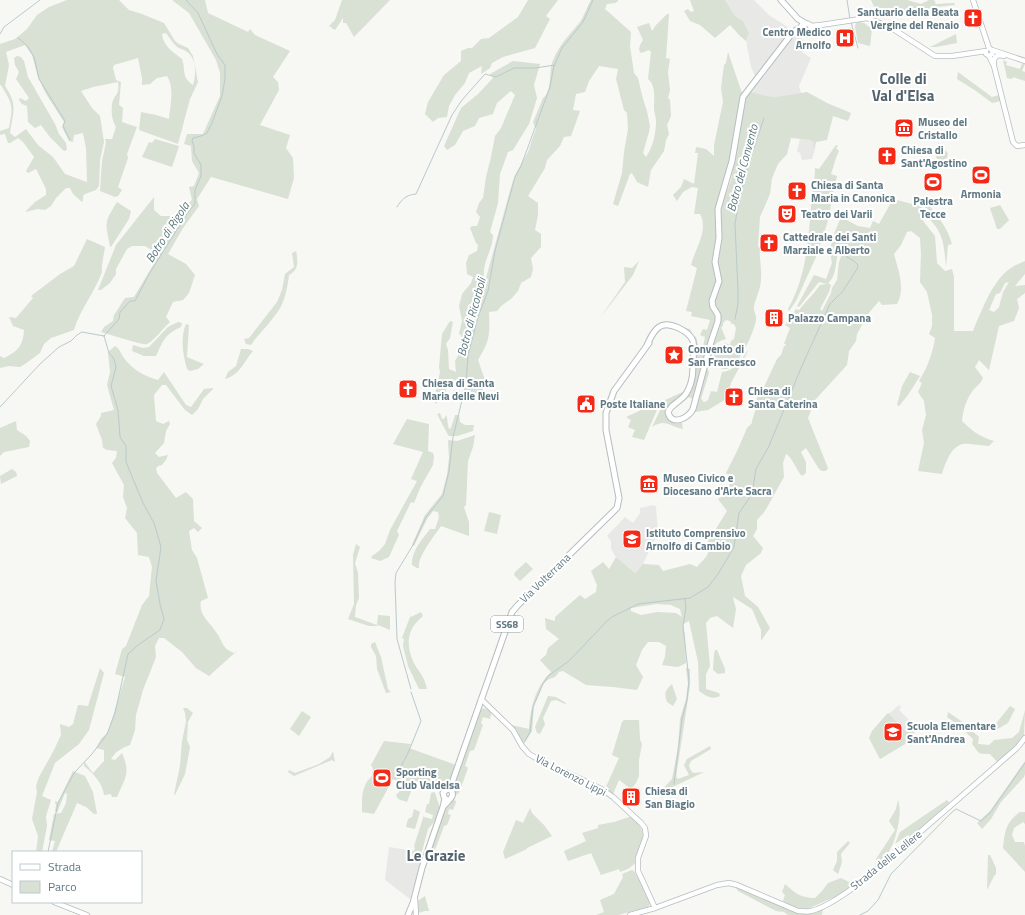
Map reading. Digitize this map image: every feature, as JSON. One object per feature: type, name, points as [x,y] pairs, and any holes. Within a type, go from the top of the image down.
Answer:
[{"type":"main road","points":[[781,0],[804,26],[812,31],[810,34],[806,34],[804,26]]},
{"type":"main road","name":"Via Volterrana","points":[[447,799],[443,793],[449,790],[453,780],[508,620],[513,610],[612,515],[617,508],[619,497],[606,430],[606,413],[614,391],[647,345],[655,330],[662,325],[668,325],[679,329],[690,337],[694,345],[692,379],[685,395],[669,409],[668,414],[672,419],[681,420],[692,412],[719,319],[718,314],[712,305],[712,300],[719,281],[715,262],[719,238],[719,205],[732,161],[743,96],[790,36],[804,26]]},
{"type":"main road","name":"Via Volterrana","points":[[408,915],[422,868],[447,799],[453,796],[453,793],[449,790]]},
{"type":"street","points":[[973,0],[986,39],[985,48],[993,53],[990,56],[1014,143],[1017,146],[1025,145]]},
{"type":"street","points":[[804,26],[863,18],[890,27],[935,56],[941,57],[987,50],[1025,61]]},
{"type":"street","points":[[812,31],[820,25]]},
{"type":"street","points":[[994,66],[994,60],[997,56],[1013,57]]},
{"type":"street","name":"Via Lorenzo Lippi","points":[[481,699],[513,730],[522,746],[530,754],[548,765],[566,772],[608,793],[641,823],[645,828],[646,836],[638,858],[638,871],[655,908]]},
{"type":"street","points":[[478,706],[493,710]]},
{"type":"street","name":"Strada delle Lellere","points":[[630,915],[655,908],[717,884],[729,883],[746,888],[798,911],[808,912],[819,908],[854,888],[865,879],[1018,748],[1025,738]]},
{"type":"street","points":[[0,879],[12,885]]},
{"type":"street","points":[[414,897],[416,915]]},
{"type":"street","points":[[57,903],[88,915]]},
{"type":"shaded area","points":[[725,0],[754,0],[769,15],[792,30],[807,44],[802,52],[811,58],[799,86],[801,93],[775,97],[751,92],[746,95],[742,93],[755,76],[751,67],[746,41],[749,33],[743,21],[735,16]]},
{"type":"shaded area","points":[[800,139],[810,140],[814,143],[814,146],[816,146],[812,159],[802,160],[800,153],[797,151]]},
{"type":"shaded area","name":"Istituto Comprensivo Arnolfo di Cambio","points":[[654,505],[656,507],[658,533],[643,564],[635,573],[616,557],[611,549],[611,541],[607,536],[625,517],[633,523],[640,513],[640,508]]},
{"type":"shaded area","name":"Scuola Elementare Sant'Andrea","points":[[899,705],[901,707],[899,710],[918,729],[909,738],[910,741],[880,759],[869,738],[872,731],[888,713]]},
{"type":"shaded area","points":[[389,847],[407,850],[411,853],[424,856],[410,899],[385,880]]},
{"type":"green space","points":[[67,0],[119,0],[129,10],[164,23],[175,41],[188,48],[193,56],[198,82],[190,99],[178,144],[139,130],[141,112],[169,119],[171,86],[167,76],[157,78],[150,84],[142,85],[138,58],[114,65],[113,68],[116,80],[121,82],[119,105],[123,108],[122,122],[137,127],[127,154],[128,158],[118,187],[122,190],[118,196],[115,197],[100,191],[102,161],[106,143],[105,139],[112,139],[116,127],[113,119],[112,107],[113,101],[118,92],[118,82],[81,91],[92,108],[100,116],[104,142],[100,160],[99,186],[96,190],[85,194],[82,202],[73,194],[70,188],[66,188],[56,198],[51,206],[45,210],[38,209],[25,212],[35,202],[46,195],[46,189],[36,169],[28,173],[26,171],[34,157],[23,142],[18,138],[8,143],[5,134],[0,135],[0,131],[9,128],[11,105],[8,97],[0,85],[0,44],[15,39],[27,29],[37,15],[49,7]],"holes":[[[166,33],[176,46],[186,51],[193,58],[195,67],[193,85],[185,76],[182,59],[164,42],[162,34]],[[25,45],[32,55],[38,77],[46,94],[64,122],[62,127],[69,141],[73,142],[74,135],[83,133],[86,148],[87,182],[65,174],[53,157],[38,145],[26,129],[15,137],[10,133],[14,109],[12,98],[5,86],[9,65],[6,52]]]},
{"type":"green space","points":[[172,0],[205,0],[208,13],[248,32],[250,29],[255,35],[290,51],[273,77],[278,82],[279,90],[260,125],[290,135],[286,148],[293,158],[294,178],[288,199],[211,177],[197,199],[199,206],[183,228],[168,254],[186,264],[195,275],[189,293],[183,300],[173,302],[166,317],[170,322],[153,340],[147,344],[144,344],[101,332],[104,327],[113,321],[114,315],[125,298],[134,297],[155,262],[158,254],[145,246],[132,246],[127,249],[116,269],[116,274],[110,283],[101,290],[98,290],[116,245],[154,197],[154,210],[161,216],[177,216],[180,211],[192,200],[189,187],[194,186],[199,173],[192,161],[191,146],[184,144],[187,134],[203,134],[220,96],[220,73],[216,60],[189,13]]},
{"type":"green space","points":[[342,0],[390,0],[354,37],[346,23],[343,23],[343,18],[335,30],[329,26],[335,20]]},
{"type":"green space","points":[[528,0],[558,0],[546,16],[550,19],[535,48],[503,57],[492,63],[490,68],[481,74],[482,66],[469,73],[465,83],[455,95],[449,106],[447,117],[438,118],[433,122],[425,114],[428,102],[444,75],[461,61],[461,51],[472,48],[481,39],[489,38],[518,17]]},
{"type":"green space","points":[[591,0],[618,0],[615,3],[607,4],[605,9],[631,32],[630,46],[634,73],[638,78],[650,126],[643,153],[646,157],[654,140],[656,119],[653,88],[648,79],[651,52],[649,50],[641,53],[639,50],[643,40],[637,27],[649,23],[652,31],[667,14],[669,14],[666,58],[670,59],[668,72],[670,90],[668,98],[670,100],[671,116],[667,125],[669,134],[664,151],[651,170],[648,187],[637,182],[632,173],[630,174],[618,206],[613,204],[622,173],[628,129],[627,113],[624,110],[616,79],[618,69],[599,66],[589,81],[585,92],[576,94],[573,110],[580,111],[571,136],[564,137],[560,146],[547,160],[545,168],[528,196],[538,203],[538,215],[535,230],[541,234],[541,247],[531,258],[533,269],[531,277],[521,283],[518,291],[497,311],[489,312],[487,342],[478,360],[486,383],[481,393],[467,398],[462,382],[449,379],[444,397],[435,404],[435,395],[440,372],[439,367],[442,334],[450,321],[453,322],[450,338],[446,344],[448,350],[449,369],[456,372],[455,361],[459,354],[461,335],[459,334],[462,321],[459,306],[462,294],[471,283],[473,277],[467,274],[466,263],[469,255],[477,251],[478,245],[470,228],[472,226],[477,226],[480,217],[476,212],[479,203],[483,198],[495,136],[501,128],[515,95],[511,91],[497,103],[493,114],[479,118],[475,126],[463,131],[455,145],[447,150],[444,146],[461,108],[478,94],[493,78],[490,74],[513,61],[540,64],[534,85],[537,98],[529,124],[513,150],[508,152],[500,174],[498,203],[490,232],[493,235],[493,240],[484,272],[484,278],[486,278],[511,187],[515,175],[528,152],[536,129],[533,122],[543,98],[548,91],[552,63],[561,46],[580,22]]},
{"type":"green space","points":[[690,0],[725,0],[735,16],[743,21],[749,33],[746,41],[730,25],[715,38],[700,25],[690,21],[684,11],[688,9],[691,12],[694,11]]},
{"type":"green space","points":[[871,0],[907,0],[921,4],[929,0],[934,0],[936,4],[954,3],[955,5],[936,7],[921,13],[906,14],[894,10],[892,15],[888,12],[881,12],[878,15]]},
{"type":"green space","points":[[856,23],[864,23],[872,29],[870,46],[858,43],[855,27]]},
{"type":"green space","points":[[956,34],[957,43],[930,47]]},
{"type":"green space","points":[[728,52],[742,93],[729,162],[715,209],[716,236],[712,262],[716,283],[709,301],[716,320],[694,399],[687,397],[692,387],[696,342],[693,337],[679,327],[690,329],[696,337],[698,345],[703,347],[705,337],[700,335],[703,329],[707,330],[710,320],[691,316],[692,312],[686,311],[697,268],[691,265],[700,240],[703,226],[700,214],[694,214],[698,188],[692,187],[683,192],[677,201],[673,195],[681,187],[684,179],[694,184],[698,153],[695,153],[696,147],[706,149],[714,156],[714,145],[723,102],[721,88],[724,65],[726,63]]},
{"type":"green space","points":[[17,56],[21,57],[24,61],[28,77],[55,124],[59,134],[66,143],[67,150],[64,151],[49,136],[41,125],[35,128],[28,122],[27,106],[22,104],[19,100],[20,98],[26,101],[29,98],[16,79],[19,72],[15,65],[14,58]]},
{"type":"green space","points":[[1003,60],[1007,62],[1006,65],[1020,69],[1022,63],[1025,64],[1022,71],[1025,72],[1025,81],[1013,77],[1012,79],[1007,78]]},
{"type":"green space","points":[[958,72],[992,97],[999,95],[1001,101],[992,103],[957,79]]},
{"type":"green space","points":[[751,92],[775,97],[807,92],[827,103],[851,113],[848,121],[833,116],[827,140],[816,142],[815,146],[813,146],[814,143],[810,140],[791,138],[787,154],[778,164],[772,178],[770,194],[760,217],[758,246],[760,248],[761,275],[760,286],[754,306],[756,318],[755,325],[741,356],[731,367],[723,369],[717,366],[714,354],[715,349],[718,346],[725,343],[730,345],[731,341],[734,339],[736,328],[730,321],[726,320],[721,327],[726,339],[715,345],[713,348],[712,362],[709,359],[711,349],[721,324],[721,316],[714,301],[722,282],[717,264],[721,240],[721,214],[722,205],[731,180],[746,95]]},
{"type":"green space","points":[[155,139],[179,146],[172,167],[142,157],[149,142],[152,143]]},
{"type":"green space","points":[[938,143],[948,153],[947,158],[941,161],[937,159],[934,151],[938,149]]},
{"type":"green space","points":[[836,145],[838,146],[836,148],[839,151],[831,174],[837,176],[829,218],[816,257],[796,301],[789,311],[788,309],[799,285],[805,260],[815,168],[819,169]]},
{"type":"green space","points":[[893,199],[920,206],[924,209],[928,204],[939,218],[948,233],[952,244],[948,245],[946,267],[944,246],[937,228],[927,217],[923,221],[935,236],[937,263],[945,271],[952,269],[954,277],[954,331],[973,331],[993,288],[1005,273],[1016,265],[1025,261],[1025,274],[1015,286],[1025,285],[1025,293],[1017,299],[1019,308],[1014,321],[999,326],[989,370],[979,360],[975,367],[983,378],[970,395],[964,408],[962,421],[980,436],[994,441],[989,446],[959,445],[949,456],[942,474],[918,471],[924,443],[922,430],[926,415],[924,401],[918,392],[922,383],[919,381],[925,371],[933,349],[935,338],[929,334],[932,326],[932,315],[927,292],[920,282],[920,238],[911,231],[907,232],[901,245],[894,254],[901,285],[900,298],[897,304],[882,305],[879,301],[868,314],[857,334],[856,341],[849,351],[847,365],[815,400],[808,418],[828,468],[826,471],[819,469],[806,448],[801,452],[806,462],[806,473],[802,476],[791,458],[786,454],[783,463],[784,477],[765,511],[757,520],[757,529],[753,536],[763,548],[761,553],[746,565],[741,576],[745,596],[758,607],[770,628],[761,641],[761,630],[752,609],[733,597],[736,609],[733,628],[717,616],[710,618],[706,623],[710,666],[706,674],[706,689],[719,693],[720,696],[707,696],[699,691],[698,662],[689,621],[683,624],[686,663],[678,667],[662,665],[665,657],[666,646],[659,642],[648,642],[642,650],[636,665],[643,677],[637,690],[586,685],[563,671],[559,672],[555,677],[549,679],[543,684],[534,706],[532,731],[524,744],[516,730],[511,725],[529,729],[532,705],[541,684],[551,672],[540,660],[546,655],[548,648],[559,639],[546,629],[545,618],[555,621],[555,617],[580,595],[585,599],[596,592],[597,585],[591,571],[603,562],[609,569],[616,557],[635,573],[643,564],[659,565],[663,571],[690,564],[697,567],[705,559],[709,551],[707,543],[727,511],[718,499],[730,492],[729,485],[735,480],[726,473],[747,428],[752,423],[757,397],[764,387],[786,344],[784,344],[790,328],[785,325],[796,309],[799,310],[820,285],[827,284],[819,282],[799,307],[797,306],[814,275],[826,279],[832,263],[830,250],[834,234],[841,217],[858,226],[870,228],[873,221],[879,224]],"holes":[[[838,251],[843,251],[839,262],[837,280],[822,311],[820,309],[829,292],[831,285],[828,283],[833,277]],[[1009,282],[1003,292],[999,307],[994,312],[989,310],[996,294],[1000,293],[1005,283]],[[656,604],[671,605],[680,609],[682,617],[676,613],[657,612],[641,615],[631,611],[631,608]]]},
{"type":"green space","points":[[117,202],[131,211],[129,219],[111,247],[107,232],[107,223]]},
{"type":"green space","points":[[1000,205],[1009,220],[1000,229],[997,229],[990,208]]},
{"type":"green space","points":[[87,239],[105,247],[102,272],[74,330],[51,338],[44,344],[40,353],[20,367],[9,366],[0,368],[0,356],[4,358],[13,353],[21,344],[23,336],[24,330],[13,326],[9,317],[16,318],[33,298],[31,296],[60,274],[74,266]]},
{"type":"green space","points":[[296,251],[297,265],[295,271],[289,275],[286,292],[280,308],[251,345],[246,344],[244,339],[249,338],[277,302],[282,290],[285,274],[294,267],[292,253]]},
{"type":"green space","points":[[639,261],[633,275],[600,318],[625,282],[624,267],[632,268]]},
{"type":"green space","points":[[178,322],[182,323],[181,327],[171,332],[165,338],[156,356],[144,356],[132,351],[133,345],[143,348],[149,347],[168,327]]},
{"type":"green space","points":[[186,324],[189,325],[187,357],[204,364],[198,369],[190,371],[187,369],[184,358],[183,335]]},
{"type":"green space","points":[[115,346],[131,366],[148,377],[158,380],[164,372],[186,405],[191,407],[204,389],[213,388],[192,415],[185,410],[166,385],[162,385],[154,395],[156,421],[163,424],[169,421],[170,424],[166,431],[164,443],[155,453],[159,457],[168,455],[161,466],[160,465],[156,468],[157,473],[176,498],[186,492],[193,499],[194,521],[202,528],[198,532],[194,528],[189,531],[192,550],[197,558],[208,598],[201,601],[201,610],[218,635],[224,647],[234,653],[238,650],[209,676],[196,668],[182,652],[164,638],[159,638],[155,646],[156,657],[143,690],[136,715],[135,730],[130,745],[119,750],[111,759],[115,760],[122,753],[126,766],[126,775],[117,797],[112,797],[111,794],[104,795],[102,787],[97,779],[84,766],[84,761],[93,773],[104,761],[104,750],[96,748],[101,739],[108,732],[125,677],[115,674],[122,649],[126,646],[142,605],[149,596],[152,567],[149,557],[138,555],[137,533],[125,518],[127,508],[123,497],[124,485],[112,463],[116,458],[117,451],[103,448],[102,440],[96,424],[101,416],[101,413],[114,410],[107,385],[110,372],[108,352]]},
{"type":"green space","points":[[241,349],[253,351],[238,371],[225,379],[228,372],[236,366]]},
{"type":"green space","points":[[747,351],[731,383],[728,394],[724,398],[726,399],[708,410],[695,412],[706,369],[708,369],[709,373],[701,399],[705,402],[708,400],[711,391],[717,392],[722,372],[733,368],[740,362]]},
{"type":"green space","points":[[910,372],[920,376],[899,406],[897,405],[902,386]]},
{"type":"green space","points":[[685,391],[668,406],[666,410],[667,418],[672,422],[682,423],[683,429],[665,423],[657,424],[652,427],[665,400]]},
{"type":"green space","points":[[660,403],[644,440],[632,437],[635,430],[628,427],[631,420],[626,417]]},
{"type":"green space","points":[[440,413],[442,419],[444,419],[446,415],[449,429],[451,428],[455,415],[459,415],[460,422],[465,425],[474,425],[473,431],[457,436],[449,436],[437,414]]},
{"type":"green space","points":[[407,419],[429,424],[428,451],[433,453],[433,465],[420,488],[414,503],[411,502],[397,531],[399,535],[389,557],[380,561],[371,558],[385,544],[390,530],[417,481],[411,479],[423,452],[393,444]]},
{"type":"green space","points":[[16,421],[17,430],[26,436],[30,441],[29,447],[4,452],[0,456],[0,428]]},
{"type":"green space","points":[[475,435],[468,461],[466,505],[464,507],[469,522],[469,536],[441,526],[424,552],[419,563],[419,568],[417,568],[412,565],[413,555],[430,529],[435,529],[439,517],[438,512],[433,511],[427,519],[414,546],[412,545],[425,515],[442,494],[447,475],[449,458],[448,440],[457,441]]},
{"type":"green space","points":[[12,469],[16,472],[17,476],[1,484],[0,476]]},
{"type":"green space","points":[[489,512],[501,515],[497,534],[484,531]]},
{"type":"green space","points":[[356,544],[360,547],[355,563],[358,573],[359,598],[356,605],[355,617],[377,625],[378,615],[390,616],[390,630],[378,625],[369,626],[348,619],[354,604],[353,555]]},
{"type":"green space","points":[[526,562],[533,569],[520,581],[514,575],[515,572]]},
{"type":"green space","points":[[421,612],[423,616],[414,625],[409,636],[409,648],[415,665],[423,676],[427,689],[419,689],[408,666],[403,646],[404,639],[402,638],[410,617]]},
{"type":"green space","points":[[375,642],[381,657],[388,689],[391,692],[386,693],[377,669],[376,656],[371,647],[371,644]]},
{"type":"green space","points":[[715,650],[717,650],[725,669],[725,673],[718,674],[713,670]]},
{"type":"green space","points":[[100,668],[104,673],[89,730],[79,744],[55,763],[42,796],[51,800],[46,816],[47,826],[42,851],[36,851],[38,836],[32,819],[37,792],[36,786],[39,777],[61,735],[60,724],[69,727],[73,724],[78,705],[88,706]]},
{"type":"green space","points":[[686,668],[690,669],[690,686],[676,777],[678,779],[689,775],[684,765],[687,759],[710,746],[711,749],[691,761],[689,765],[693,773],[704,772],[658,794],[672,779],[678,747],[680,719],[686,699],[688,684]]},
{"type":"green space","points":[[672,684],[677,699],[673,706],[667,702],[665,694]]},
{"type":"green space","points":[[548,696],[556,697],[566,703],[565,704],[556,700],[551,701],[543,718],[545,724],[540,734],[537,733],[535,727]]},
{"type":"green space","points":[[1010,706],[1015,709],[1008,723],[996,730],[977,732],[975,729],[994,726]]},
{"type":"green space","points":[[183,708],[187,708],[193,713],[188,722],[187,740],[190,747],[185,774],[175,795],[186,722]]},
{"type":"green space","points":[[483,708],[492,711],[490,719],[483,717],[481,723],[483,725],[474,750],[470,751],[465,766],[468,768],[459,793],[456,795],[453,789],[454,784],[480,711]]},
{"type":"green space","points":[[1025,710],[1024,736],[1016,747],[998,763],[990,754],[978,752],[972,744],[973,739],[947,717],[948,712],[961,721],[979,737],[978,744],[989,745],[994,740],[1012,738],[1019,732]]},
{"type":"green space","points":[[302,711],[311,717],[299,736],[290,729]]},
{"type":"green space","name":"Scuola Elementare Sant'Andrea","points":[[888,713],[904,730],[908,730],[910,732],[915,727],[918,729],[909,738],[910,741],[880,759],[869,738],[872,731]]},
{"type":"green space","points":[[624,720],[639,720],[640,740],[642,744],[639,760],[639,776],[631,789],[619,780],[613,794],[605,789],[619,758],[612,755],[622,722]]},
{"type":"green space","points":[[384,741],[411,744],[409,748],[456,765],[450,784],[442,789],[415,781],[407,802],[398,799],[396,795],[399,792],[402,783],[393,779],[374,814],[362,812],[362,797],[364,788],[372,776],[373,769],[371,765]]},
{"type":"green space","points":[[333,751],[335,762],[332,760],[294,776],[288,772],[289,770],[295,773],[319,764],[330,757]]},
{"type":"green space","points":[[1025,761],[1024,777],[1001,802],[991,819],[982,829],[977,823],[990,811]]},
{"type":"green space","points":[[73,771],[85,776],[93,792],[97,814],[94,814],[86,807],[77,803],[56,851],[52,851],[55,841],[49,840],[54,814],[61,813],[66,803],[67,794],[65,793],[57,813],[55,811],[55,801],[58,802]]},
{"type":"green space","points":[[434,792],[440,808],[434,822],[428,829],[421,855],[411,853],[415,849],[414,846],[424,815],[424,817],[432,819],[433,815],[425,812],[427,804],[429,804],[431,793]]},
{"type":"green space","points":[[455,800],[456,802],[453,810],[449,809],[448,814],[451,815],[447,825],[444,826],[432,858],[428,857],[446,805]]},
{"type":"green space","points":[[898,800],[900,815],[894,841],[887,858],[870,873],[877,863],[876,859],[895,830],[889,821],[896,809]]},
{"type":"green space","points":[[947,800],[950,803],[910,837],[908,835],[895,844],[900,832]]},
{"type":"green space","points":[[530,808],[532,813],[552,836],[505,859],[503,852],[516,820],[523,823]]},
{"type":"green space","points":[[414,809],[420,812],[415,829],[406,827],[408,819],[412,817]]},
{"type":"green space","points":[[1020,812],[1025,812],[1025,824],[1023,822],[1014,828],[1012,835],[1015,842],[1024,842],[1025,872],[1003,848],[1007,827],[1012,819]]},
{"type":"green space","points":[[632,817],[636,821],[643,833],[637,860],[631,867],[620,872],[619,869],[601,875],[591,853],[568,861],[564,851],[586,841],[582,833],[598,828],[598,825]]},
{"type":"green space","points":[[848,841],[850,843],[841,854],[842,862],[838,874],[833,870],[837,861],[837,852]]},
{"type":"green space","points":[[988,855],[990,855],[996,868],[996,874],[987,890]]},
{"type":"green space","points":[[632,870],[649,898],[650,904],[648,907],[618,915],[596,915],[604,912],[600,900],[614,894],[623,877],[622,874]]},
{"type":"green space","points":[[862,877],[864,878],[837,896],[807,909],[794,907],[783,901],[785,895],[782,892],[785,884],[798,894],[815,898],[828,883],[841,878],[853,884]]},
{"type":"green space","points":[[735,887],[798,913],[811,913],[823,909],[822,915],[788,915],[784,912],[776,911],[738,891]]},
{"type":"green space","points":[[425,896],[429,911],[418,913],[417,901]]},
{"type":"waterway","points":[[0,34],[4,27],[40,0]]},
{"type":"waterway","name":"Botro di Rigola","points":[[104,336],[119,319],[120,312],[130,301],[135,301],[149,274],[188,212],[195,204],[195,190],[201,176],[201,165],[194,153],[192,141],[193,138],[207,133],[222,96],[225,79],[225,65],[217,54],[198,13],[186,0]]},
{"type":"waterway","name":"Botro di Ricorboli","points":[[411,689],[397,639],[396,573],[413,545],[426,517],[443,496],[449,471],[453,437],[466,384],[468,355],[478,317],[488,291],[495,251],[515,177],[521,166],[550,87],[554,66],[562,48],[583,22],[593,0]]},
{"type":"waterway","points":[[847,0],[850,19]]},
{"type":"waterway","points":[[851,22],[858,48]]},
{"type":"waterway","points":[[18,38],[28,47],[34,57],[39,79],[65,121],[63,126],[70,140]]},
{"type":"waterway","points":[[397,207],[405,198],[416,194],[452,115],[462,100],[485,74],[496,77],[514,68],[535,68],[555,65]]},
{"type":"waterway","name":"Botro del Convento","points":[[735,319],[738,304],[735,224],[743,184],[764,118]]},
{"type":"waterway","points":[[525,741],[530,732],[533,707],[548,676],[569,661],[607,621],[638,604],[690,598],[708,587],[718,574],[734,547],[739,513],[752,494],[756,469],[769,446],[801,368],[830,304],[843,291],[857,269],[858,265],[847,257],[846,253]]},
{"type":"waterway","points":[[0,407],[40,364],[59,347],[71,341],[82,332],[104,336]]},
{"type":"waterway","points":[[48,851],[58,803],[74,773],[92,754],[107,734],[115,713],[128,654],[160,630],[164,619],[156,581],[161,547],[154,523],[143,503],[126,462],[126,446],[120,437],[118,410],[111,386],[116,367],[114,359],[109,353],[104,336]]},
{"type":"waterway","points":[[674,784],[682,719],[687,700],[689,680],[683,626],[686,607],[685,599]]},
{"type":"waterway","name":"Botro di Ricorboli","points":[[395,778],[408,753],[421,721],[411,692]]},
{"type":"waterway","points":[[860,915],[868,911],[878,900],[891,874],[950,814],[956,809],[981,821],[990,813],[1025,763]]},
{"type":"place","name":"Santuario della Beata Vergine del Renaio","points":[[973,18]]},
{"type":"place","name":"Centro Medico Arnolfo","points":[[845,38]]},
{"type":"place","name":"Museo del Cristallo","points":[[904,128]]},
{"type":"place","name":"Chiesa di Sant'Agostino","points":[[887,156]]},
{"type":"place","name":"Armonia","points":[[981,175]]},
{"type":"place","name":"Palestra Tecce","points":[[933,182]]},
{"type":"place","name":"Chiesa di Santa Maria in Canonica","points":[[797,191]]},
{"type":"place","name":"Teatro dei Varii","points":[[787,214]]},
{"type":"place","name":"Cattedrale dei Santi Marziale e Alberto","points":[[769,243]]},
{"type":"place","name":"Palazzo Campana","points":[[774,318]]},
{"type":"place","name":"Convento di San Francesco","points":[[674,355]]},
{"type":"place","name":"Chiesa di Santa Maria delle Nevi","points":[[408,389]]},
{"type":"place","name":"Chiesa di Santa Caterina","points":[[734,397]]},
{"type":"place","name":"Poste Italiane","points":[[586,404]]},
{"type":"place","name":"Museo Civico e Diocesano d'Arte Sacra","points":[[649,484]]},
{"type":"place","name":"Istituto Comprensivo Arnolfo di Cambio","points":[[632,539]]},
{"type":"place","name":"Scuola Elementare Sant'Andrea","points":[[893,732]]},
{"type":"place","name":"Sporting Club Valdelsa","points":[[382,778]]},
{"type":"place","name":"Chiesa di San Biagio","points":[[631,797]]},
{"type":"district","name":"Colle di Val d'Elsa","points":[[903,86]]},
{"type":"district","name":"Le Grazie","points":[[436,855]]}]
